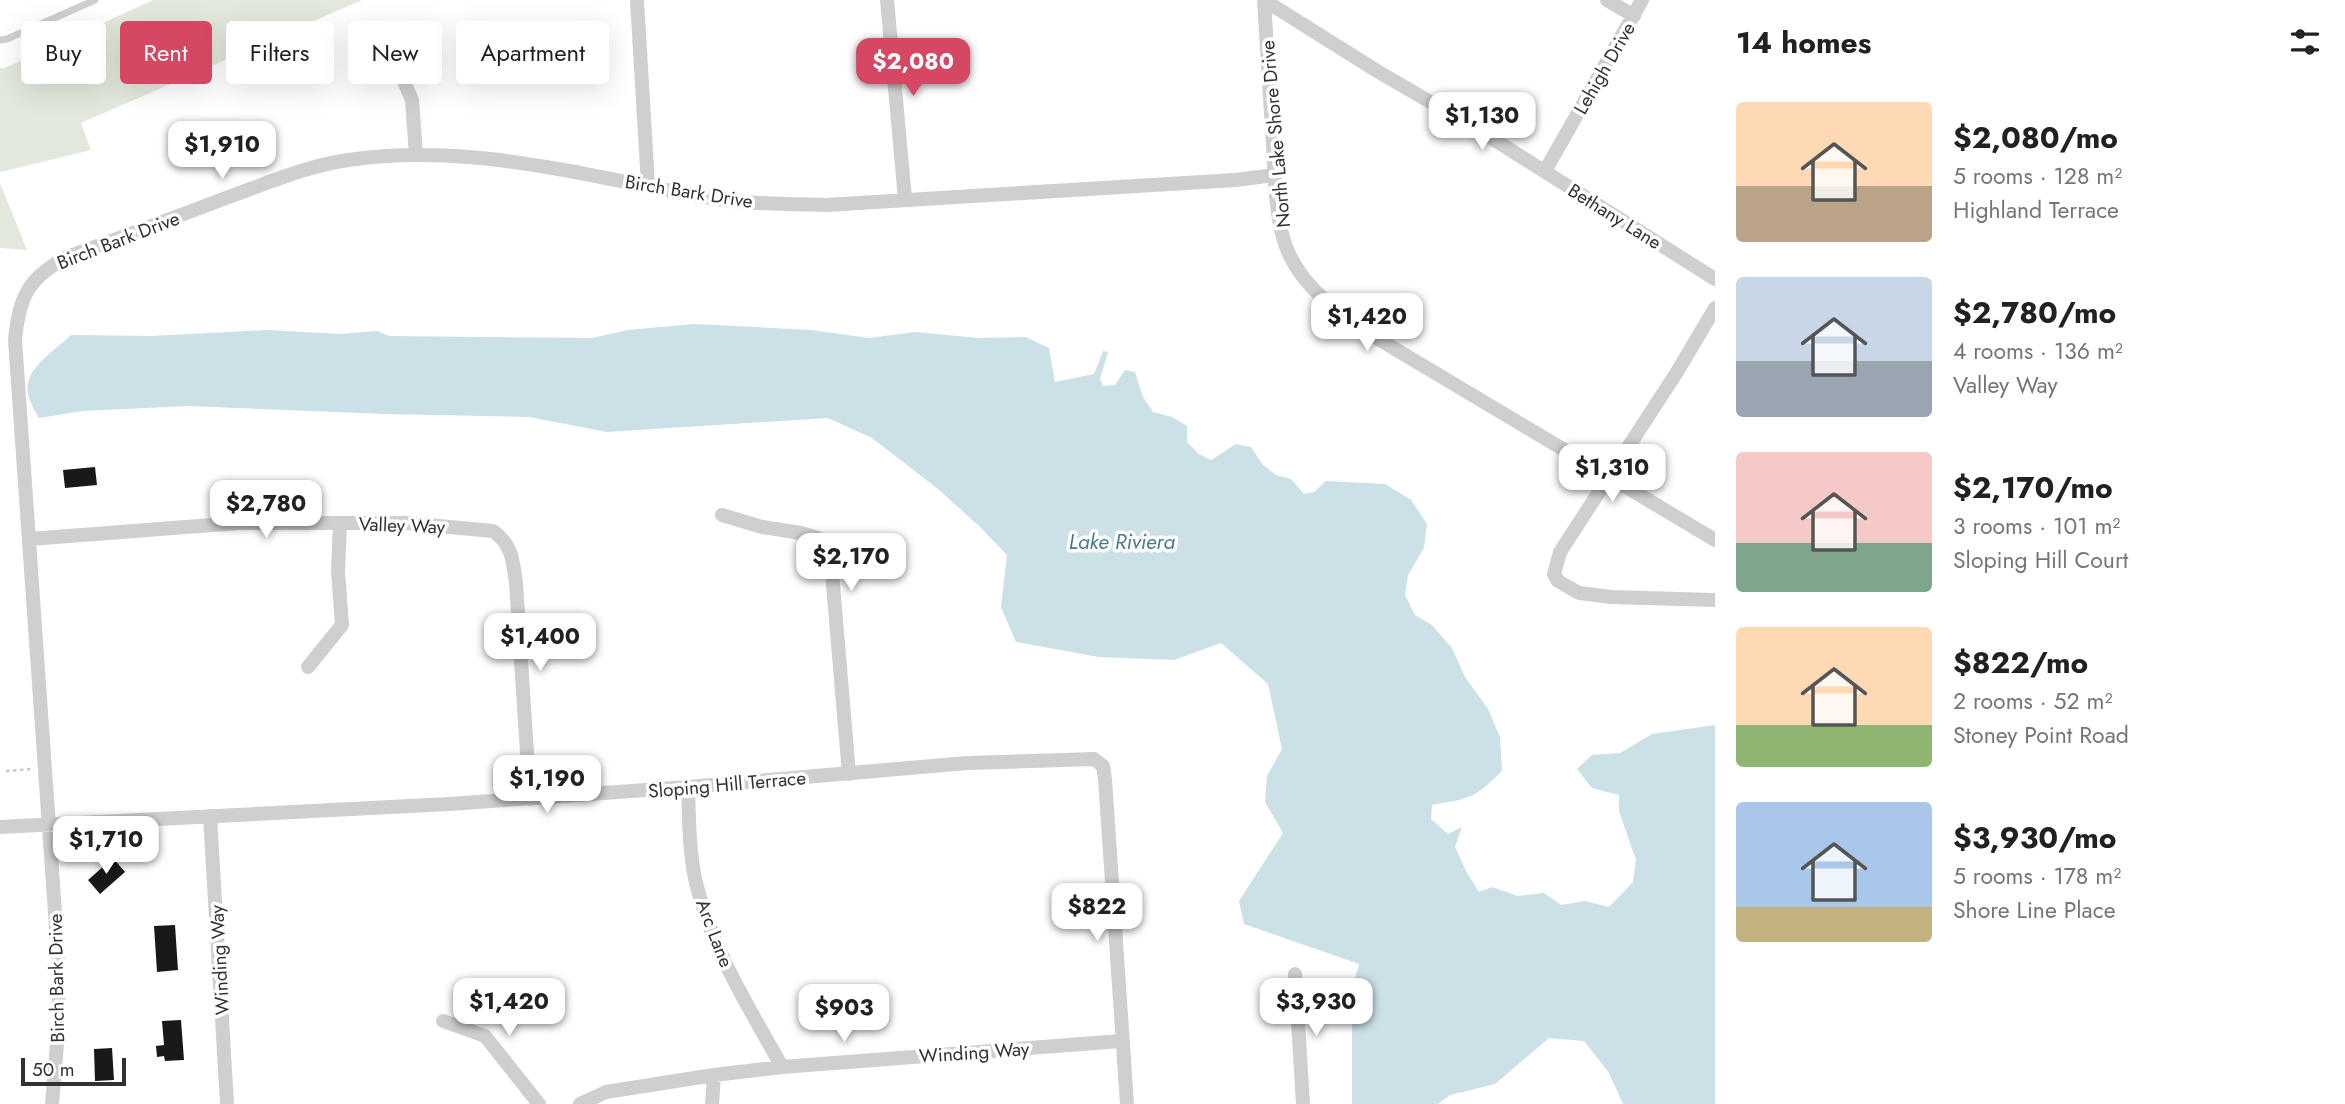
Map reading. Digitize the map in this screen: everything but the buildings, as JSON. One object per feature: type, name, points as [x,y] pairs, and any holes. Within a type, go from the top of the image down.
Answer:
[{"type":"street","points":[[637,0],[648,185]]},
{"type":"street","points":[[887,0],[905,199]]},
{"type":"street","name":"Bethany Lane","points":[[1264,0],[1377,71],[1482,132],[1715,279]]},
{"type":"street","name":"North Lake Shore Drive","points":[[1264,0],[1275,175],[1281,224],[1289,255],[1304,277],[1329,305],[1370,334],[1715,540]]},
{"type":"street","points":[[1607,0],[1634,16]]},
{"type":"street","name":"Lehigh Drive","points":[[1545,171],[1642,0]]},
{"type":"street","points":[[405,84],[412,100],[416,155]]},
{"type":"street","name":"Birch Bark Drive","points":[[52,1104],[59,1020],[58,956],[15,341],[18,313],[25,293],[46,268],[67,257],[278,179],[346,160],[416,155],[479,156],[566,169],[711,198],[758,203],[826,205],[1235,180],[1275,175]]},
{"type":"street","points":[[1715,308],[1560,552],[1554,574],[1558,581],[1579,593],[1611,597],[1715,600]]},
{"type":"street","points":[[722,515],[762,527],[818,538],[825,548],[831,561],[849,774]]},
{"type":"street","name":"Valley Way","points":[[30,539],[238,523],[406,523],[493,531],[505,539],[511,552],[516,583],[530,799]]},
{"type":"street","points":[[308,667],[342,625],[338,571],[340,523]]},
{"type":"street","name":"Sloping Hill Terrace","points":[[0,827],[530,799],[967,763],[1094,759],[1102,766],[1105,779],[1121,1041]]},
{"type":"street","name":"Arc Lane","points":[[688,787],[690,837],[696,883],[710,927],[722,960],[782,1067]]},
{"type":"street","name":"Winding Way","points":[[210,816],[227,1104]]},
{"type":"street","points":[[1295,974],[1303,1104]]},
{"type":"street","points":[[443,1021],[485,1036],[539,1104]]},
{"type":"street","points":[[1121,1041],[1127,1104]]},
{"type":"street","name":"Winding Way","points":[[580,1104],[606,1092],[782,1067],[1121,1041]]},
{"type":"street","points":[[712,1104],[714,1075]]},
{"type":"lane","points":[[0,40],[6,40],[95,0]]},
{"type":"path","points":[[6,771],[32,769]]},
{"type":"shaded area","points":[[153,0],[362,0],[314,21],[226,21],[226,60],[212,66],[212,21],[120,21],[120,84],[170,84],[81,123],[91,150],[0,172],[0,68],[21,61],[21,84],[106,84],[106,22]]},
{"type":"shaded area","points":[[0,183],[27,250],[0,248]]},
{"type":"water","name":"Lake Riviera","points":[[694,324],[811,330],[869,338],[915,332],[979,338],[1026,337],[1049,348],[1055,382],[1094,374],[1103,351],[1108,352],[1100,379],[1103,386],[1115,385],[1125,370],[1135,372],[1143,397],[1153,412],[1172,417],[1187,426],[1187,442],[1199,454],[1211,460],[1236,444],[1251,447],[1263,465],[1276,475],[1291,479],[1304,494],[1314,492],[1326,481],[1385,484],[1411,500],[1427,524],[1424,548],[1408,575],[1405,595],[1415,615],[1432,625],[1452,648],[1465,677],[1488,709],[1500,737],[1502,771],[1471,796],[1432,805],[1431,819],[1448,834],[1462,827],[1455,847],[1479,892],[1492,887],[1518,896],[1544,893],[1561,905],[1585,901],[1609,907],[1633,882],[1636,860],[1619,811],[1619,795],[1592,788],[1577,769],[1592,755],[1620,753],[1652,734],[1715,725],[1715,1104],[1623,1104],[1609,1073],[1584,1041],[1549,1038],[1495,1084],[1450,1095],[1438,1104],[1352,1104],[1352,989],[1359,964],[1244,924],[1239,901],[1283,833],[1265,802],[1267,776],[1282,749],[1268,684],[1221,643],[1174,660],[1099,657],[1016,642],[1001,607],[1007,555],[938,489],[872,438],[828,418],[607,432],[529,417],[188,406],[82,411],[39,418],[30,401],[28,388],[29,379],[40,362],[71,335],[151,336],[268,330],[341,334],[377,331],[389,336],[592,338],[628,330]]}]
